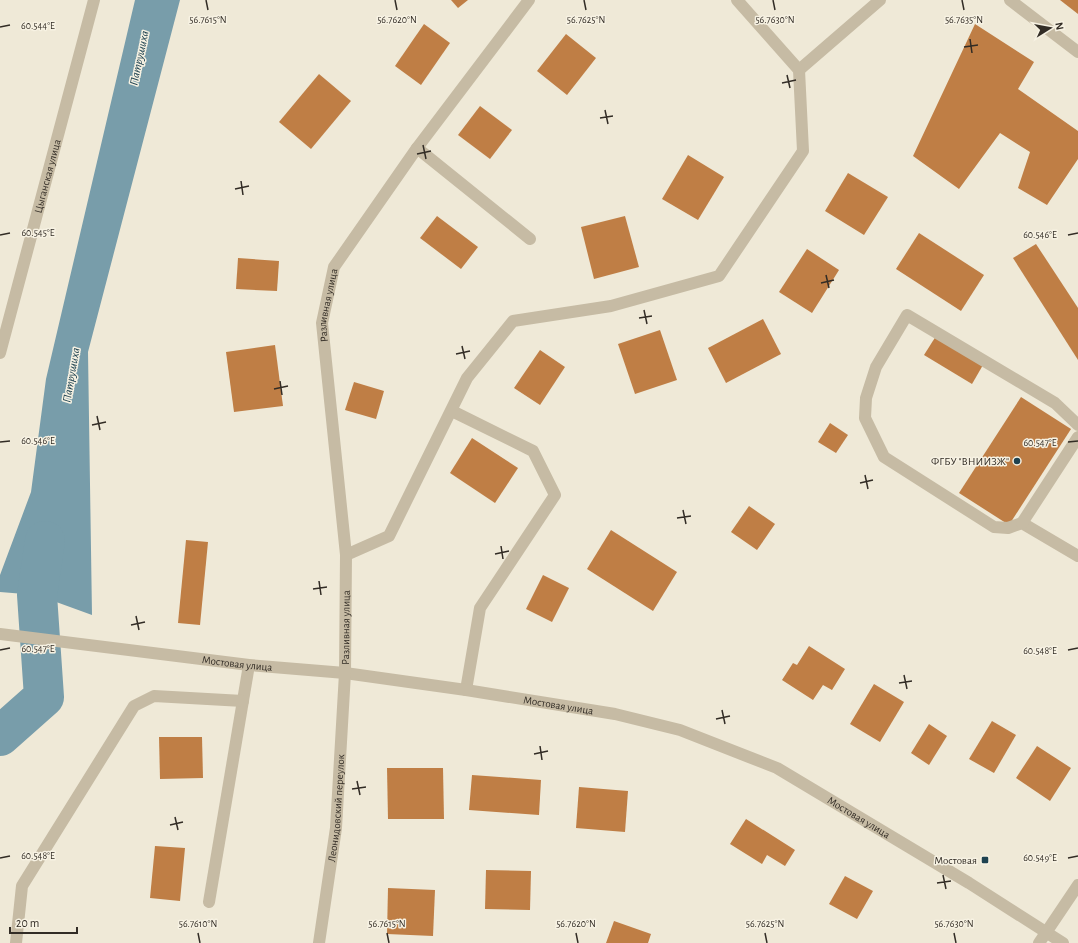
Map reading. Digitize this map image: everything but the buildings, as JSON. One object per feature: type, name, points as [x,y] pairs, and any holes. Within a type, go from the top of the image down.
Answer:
[{"type":"street","name":"Цыганская улица","points":[[0,353],[94,0]]},
{"type":"street","name":"Разливная улица","points":[[345,673],[346,555],[322,323],[334,267],[418,148],[529,0]]},
{"type":"street","points":[[346,555],[389,536],[468,378],[513,321],[611,306],[719,276],[803,151],[799,70],[737,0]]},
{"type":"street","points":[[799,70],[880,0]]},
{"type":"street","points":[[1010,0],[1078,52]]},
{"type":"street","points":[[418,148],[530,239]]},
{"type":"street","points":[[1078,425],[1055,403],[907,315],[876,367],[866,398],[865,418],[884,457],[994,526],[1008,528],[1022,524],[1078,437]]},
{"type":"street","points":[[452,411],[533,451],[554,495],[480,608],[466,690]]},
{"type":"street","points":[[1022,524],[1078,556]]},
{"type":"street","name":"Мостовая улица","points":[[0,634],[249,665],[345,673],[466,690],[615,714],[680,730],[776,768],[962,879],[1043,938],[1063,943]]},
{"type":"street","points":[[208,902],[249,665]]},
{"type":"street","name":"Леонидовский переулок","points":[[319,943],[336,828],[345,673]]},
{"type":"street","points":[[16,943],[22,886],[134,706],[154,696],[243,701]]},
{"type":"street","points":[[1043,938],[1078,885]]},
{"type":"water","points":[[135,0],[180,0],[88,352],[92,615],[37,595],[0,592],[0,575],[31,492],[46,379]]},
{"type":"waterway","name":"Патрушиха","points":[[0,736],[44,697],[37,595],[45,541]]},
{"type":"place","name":"ФГБУ \"ВНИИЗЖ\"","points":[[1017,461]]},
{"type":"place","name":"Мостовая","points":[[985,860]]}]
